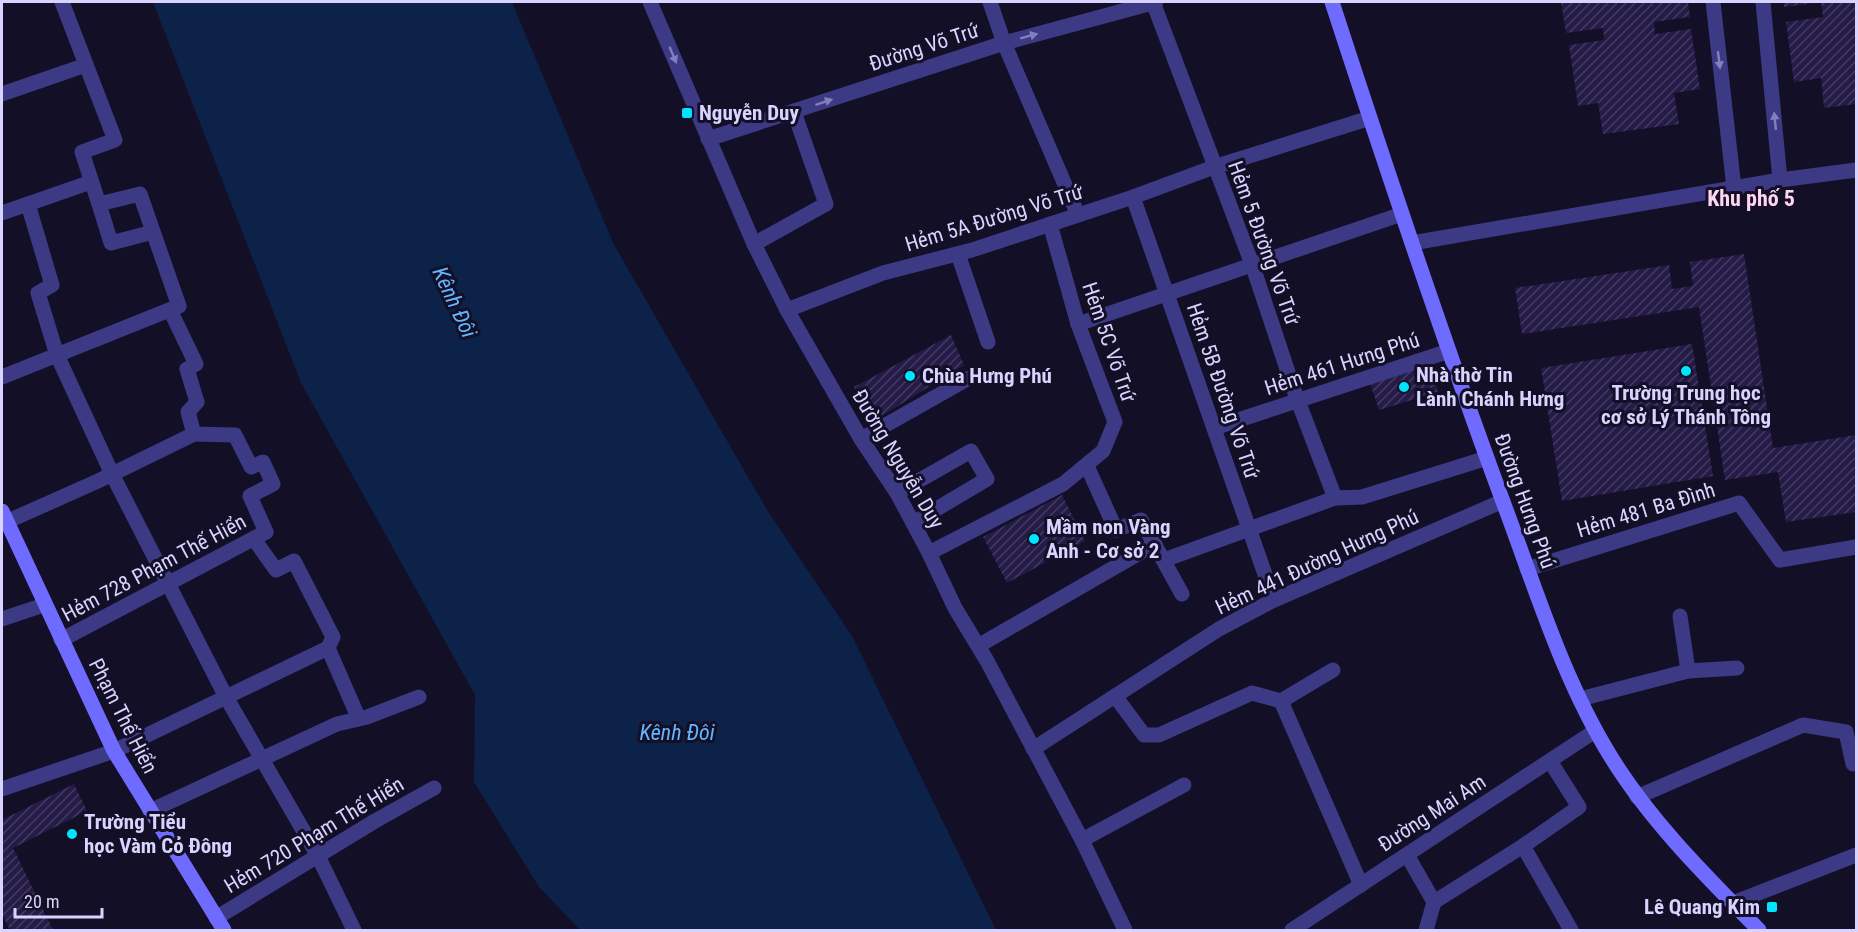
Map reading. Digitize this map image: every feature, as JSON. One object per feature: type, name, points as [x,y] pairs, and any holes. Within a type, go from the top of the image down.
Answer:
[{"type":"main road","name":"Đường Hưng Phú","points":[[1332,2],[1402,214],[1487,458],[1552,634],[1580,699],[1595,731],[1637,797],[1666,832],[1760,930]]},
{"type":"main road","name":"Phạm Thế Hiển","points":[[4,516],[114,751],[220,924]]},
{"type":"street","points":[[62,2],[115,140],[82,152],[111,243],[153,232]]},
{"type":"street","name":"Đường Nguyễn Duy","points":[[650,2],[754,244],[787,310],[861,440],[897,493],[955,608],[978,646],[1082,840],[1125,930]]},
{"type":"street","points":[[990,2],[1004,43],[1078,215]]},
{"type":"street","name":"Đường Võ Trứ","points":[[708,139],[1122,6],[1154,2]]},
{"type":"street","name":"Hẻm 5 Đường Võ Trứ","points":[[1154,2],[1252,264],[1298,400],[1335,498]]},
{"type":"street","points":[[1713,2],[1734,188]]},
{"type":"street","points":[[1763,2],[1780,180]]},
{"type":"street","points":[[2,94],[86,65]]},
{"type":"street","points":[[754,244],[826,204],[794,112]]},
{"type":"street","name":"Hẻm 5A Đường Võ Trứ","points":[[787,310],[883,273],[958,254],[1214,167],[1370,118]]},
{"type":"street","points":[[1412,243],[1780,180],[1857,170]]},
{"type":"street","points":[[2,213],[91,182]]},
{"type":"street","points":[[99,204],[140,194],[174,308],[196,364],[187,369],[197,402],[188,412],[194,434]]},
{"type":"street","name":"Hẻm 5B Đường Võ Trứ","points":[[1133,196],[1274,600]]},
{"type":"street","points":[[28,204],[52,285],[38,293],[57,355],[112,474],[226,698],[318,856],[354,930]]},
{"type":"street","points":[[1078,324],[1402,214]]},
{"type":"street","name":"Hẻm 5C Võ Trứ","points":[[929,553],[1063,484],[1103,451],[1114,422],[1078,324],[1050,224]]},
{"type":"street","points":[[958,254],[988,342]]},
{"type":"street","points":[[2,377],[174,308]]},
{"type":"street","name":"Hẻm 461 Hưng Phú","points":[[1214,428],[1449,351]]},
{"type":"street","points":[[861,440],[969,378]]},
{"type":"street","points":[[2,789],[114,751],[328,648],[333,637],[294,561],[276,570],[260,535],[250,496],[273,484],[263,462],[251,467],[235,435],[194,434],[112,474],[4,516]]},
{"type":"street","points":[[897,493],[971,451],[987,479],[913,523]]},
{"type":"street","points":[[1164,560],[1335,498],[1362,497],[1487,458]]},
{"type":"street","points":[[1087,466],[1116,530],[1142,520],[1182,594]]},
{"type":"street","name":"Hẻm 441 Đường Hưng Phú","points":[[1033,749],[1219,629],[1274,600],[1503,501]]},
{"type":"street","name":"Hẻm 481 Ba Đình","points":[[1527,569],[1739,503],[1780,560],[1857,547]]},
{"type":"street","name":"Hẻm 728 Phạm Thế Hiển","points":[[61,640],[260,535]]},
{"type":"street","points":[[978,646],[1155,544]]},
{"type":"street","points":[[2,619],[44,605]]},
{"type":"street","points":[[1680,616],[1688,671]]},
{"type":"street","points":[[328,648],[359,719]]},
{"type":"street","points":[[1580,699],[1688,671],[1737,668]]},
{"type":"street","points":[[1115,696],[1144,735],[1159,735],[1252,693],[1281,701],[1333,670]]},
{"type":"street","points":[[150,811],[338,724],[359,719],[419,697]]},
{"type":"street","points":[[1281,701],[1361,885]]},
{"type":"street","points":[[1637,797],[1803,725],[1846,732],[1853,764],[1857,763]]},
{"type":"street","name":"Đường Mai Am","points":[[1292,930],[1595,731]]},
{"type":"street","points":[[1426,930],[1434,902],[1579,807],[1550,761]]},
{"type":"street","points":[[1082,840],[1184,785]]},
{"type":"street","name":"Hẻm 720 Phạm Thế Hiển","points":[[220,924],[318,856],[434,788]]},
{"type":"street","points":[[1522,846],[1571,930]]},
{"type":"street","points":[[1407,855],[1434,902]]},
{"type":"street","points":[[1733,903],[1857,855]]},
{"type":"water","name":"Kênh Đôi","points":[[153,2],[512,2],[613,243],[767,510],[852,636],[996,930],[580,930],[539,887],[474,782],[475,695],[301,383]]},
{"type":"building","points":[[1561,2],[1688,2],[1690,17],[1654,22],[1655,34],[1691,29],[1700,89],[1674,93],[1679,124],[1603,134],[1598,103],[1578,106],[1569,45],[1604,40],[1603,28],[1566,33]]},
{"type":"building","points":[[1784,2],[1816,2],[1816,3],[1784,7]]},
{"type":"building","points":[[1821,2],[1856,2],[1856,104],[1824,108],[1821,78],[1794,82],[1786,22],[1823,17]]},
{"type":"building","points":[[1744,254],[1773,448],[1856,435],[1856,512],[1786,522],[1778,472],[1725,480],[1699,307],[1522,334],[1515,288],[1669,265],[1672,289],[1693,286],[1690,262]]},
{"type":"building","name":"Chùa Hưng Phú","points":[[951,335],[964,365],[872,422],[854,387]]},
{"type":"building","points":[[1692,344],[1713,476],[1562,501],[1541,368]]},
{"type":"building","name":"Nhà thờ Tin Lành Chánh Hưng","points":[[1430,364],[1438,392],[1379,410],[1370,383]]},
{"type":"building","name":"Mầm non Vàng Anh - Cơ sở 2","points":[[1062,495],[1085,541],[1007,583],[983,537]]},
{"type":"building","points":[[74,784],[87,811],[13,848],[53,930],[10,930],[2,914],[2,820]]},
{"type":"place","name":"Nguyễn Duy","points":[[687,113]]},
{"type":"place","name":"Trường Trung học cơ sở Lý Thánh Tông","points":[[1686,371]]},
{"type":"place","name":"Chùa Hưng Phú","points":[[910,376]]},
{"type":"place","name":"Nhà thờ Tin Lành Chánh Hưng","points":[[1404,387]]},
{"type":"place","name":"Mầm non Vàng Anh - Cơ sở 2","points":[[1034,539]]},
{"type":"place","name":"Trường Tiểu học Vàm Cỏ Đông","points":[[72,834]]},
{"type":"place","name":"Lê Quang Kim","points":[[1772,907]]},
{"type":"district","name":"Khu phố 5","points":[[1751,198]]}]
